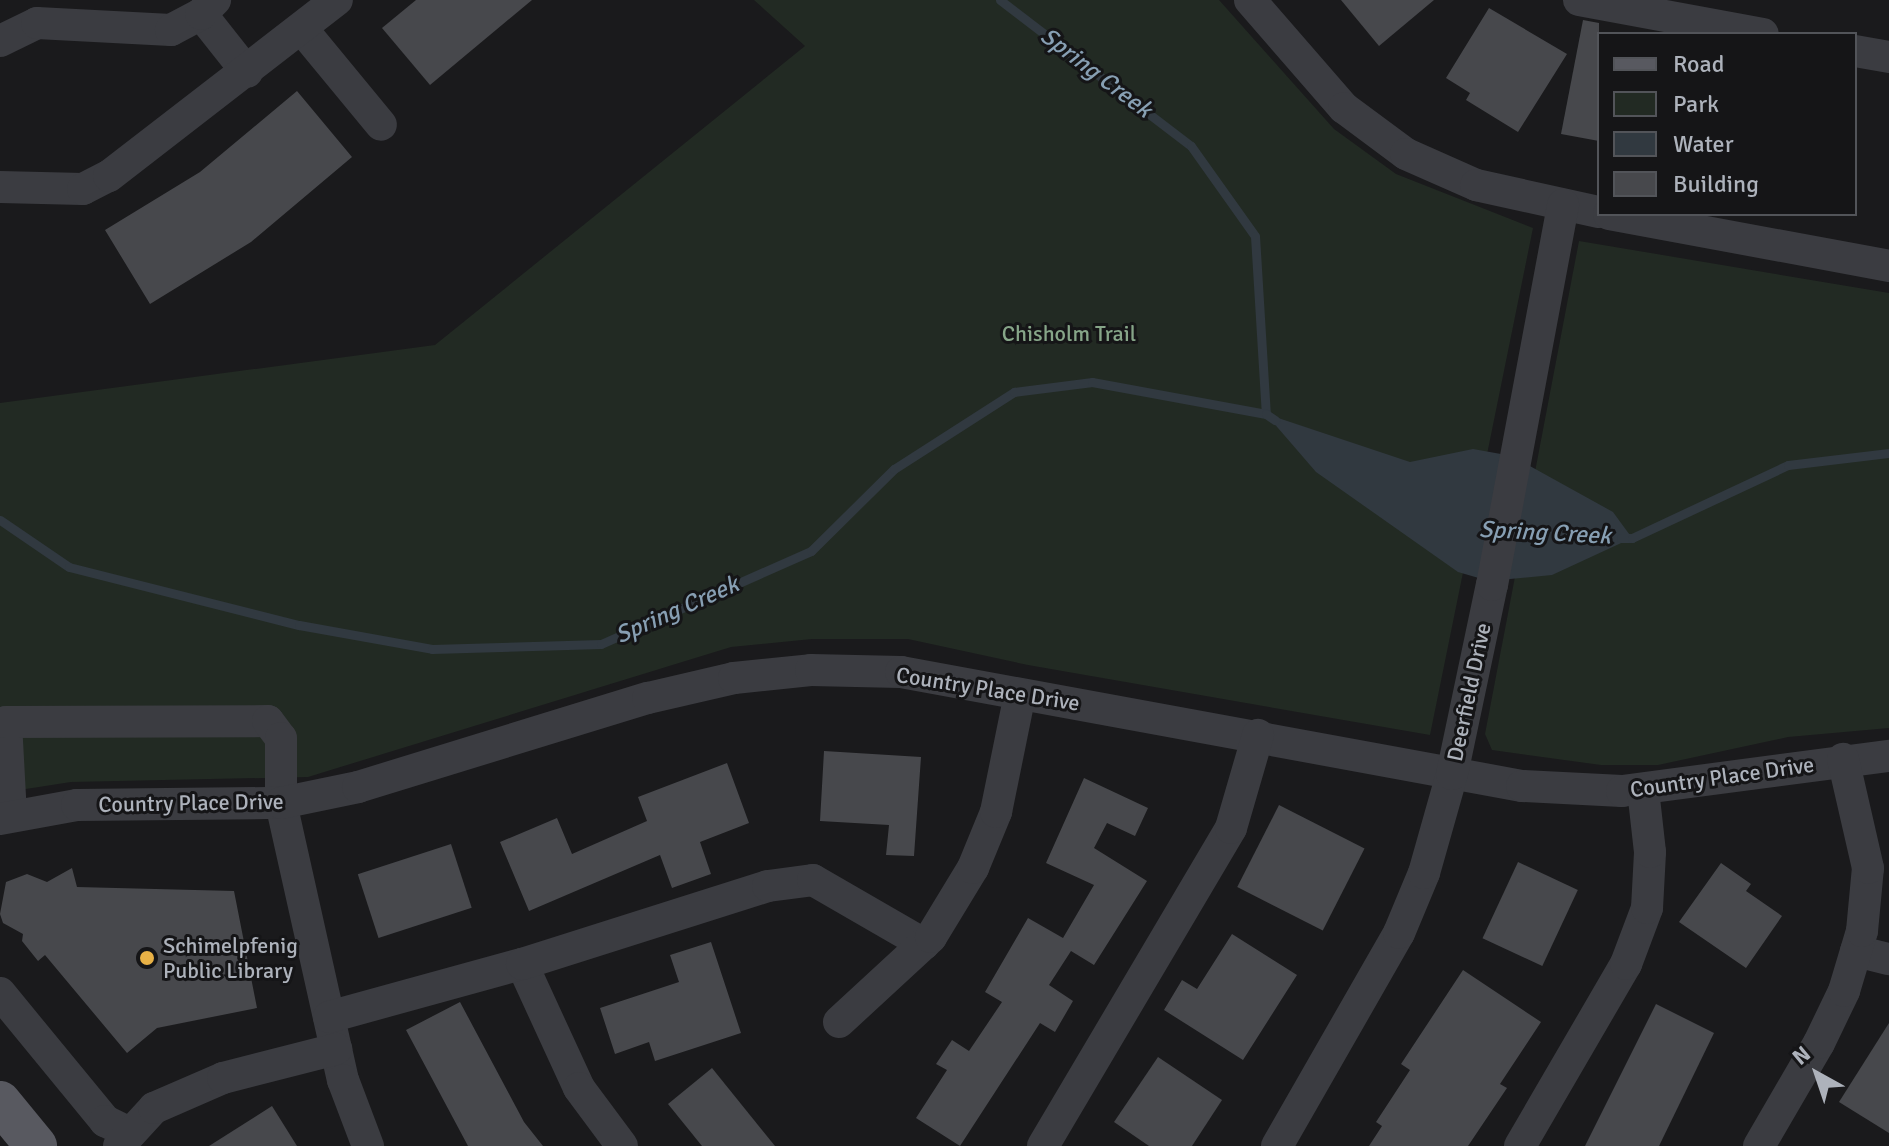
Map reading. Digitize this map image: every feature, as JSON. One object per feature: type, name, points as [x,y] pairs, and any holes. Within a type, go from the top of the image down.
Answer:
[{"type":"main road","points":[[0,1102],[36,1146]]},
{"type":"street","points":[[0,187],[83,189],[109,176],[337,0]]},
{"type":"street","points":[[1250,0],[1344,108],[1406,154],[1476,185],[1597,212]]},
{"type":"street","points":[[1579,0],[1752,32]]},
{"type":"street","points":[[0,41],[37,23],[171,30],[208,7],[247,72]]},
{"type":"street","points":[[302,29],[381,125]]},
{"type":"street","points":[[1857,51],[1889,57]]},
{"type":"street","name":"Deerfield Drive","points":[[1277,1146],[1399,933],[1424,873],[1452,774],[1492,585],[1563,205]]},
{"type":"street","points":[[1620,216],[1889,266]]},
{"type":"street","name":"Country Place Drive","points":[[5,817],[77,805],[281,803],[358,787],[648,698],[734,678],[811,670],[901,672],[1258,735],[1522,786],[1643,790],[1843,759],[1889,756]]},
{"type":"street","points":[[839,1022],[924,944],[973,868],[996,812],[1020,694]]},
{"type":"street","points":[[5,817],[3,722],[268,721],[281,738],[281,803],[336,1049],[368,1146]]},
{"type":"street","points":[[1043,1146],[1231,828],[1258,735]]},
{"type":"street","points":[[1764,1144],[1819,1043],[1856,951],[1868,868],[1843,759]]},
{"type":"street","points":[[1520,1146],[1626,964],[1647,908],[1650,852],[1643,790]]},
{"type":"street","points":[[329,1017],[522,964],[768,886],[813,880],[924,944]]},
{"type":"street","points":[[1856,951],[1889,959]]},
{"type":"street","points":[[522,964],[579,1088],[622,1146]]},
{"type":"street","points":[[0,993],[117,1133],[154,1108],[223,1078],[336,1049]]},
{"type":"green space","name":"Chisholm Trail","points":[[754,0],[1219,0],[1334,129],[1396,174],[1533,228],[1430,735],[1028,665],[908,639],[812,639],[731,647],[308,777],[71,782],[0,793],[0,403],[435,345],[805,46]]},
{"type":"green space","points":[[1579,241],[1889,293],[1889,728],[1788,737],[1658,765],[1601,765],[1492,750],[1485,734]]},
{"type":"water","points":[[1266,414],[1410,462],[1473,449],[1512,456],[1613,512],[1632,538],[1552,575],[1489,581],[1458,572],[1316,472]]},
{"type":"building","points":[[416,0],[532,0],[430,85],[382,28]]},
{"type":"building","points":[[1341,0],[1434,0],[1379,46]]},
{"type":"building","points":[[1489,8],[1567,54],[1518,132],[1466,100],[1470,93],[1446,78]]},
{"type":"building","points":[[1583,20],[1599,23],[1597,141],[1561,134]]},
{"type":"building","points":[[297,91],[352,157],[251,242],[150,304],[105,230],[200,172]]},
{"type":"building","points":[[824,751],[921,757],[914,856],[886,855],[889,825],[820,821]]},
{"type":"building","points":[[727,763],[749,823],[700,842],[711,874],[672,888],[660,855],[529,911],[500,842],[557,818],[572,854],[647,821],[638,797]]},
{"type":"building","points":[[1084,778],[1148,808],[1135,836],[1107,823],[1094,848],[1147,881],[1094,965],[1071,951],[1049,985],[1073,1001],[1055,1032],[1040,1023],[960,1146],[916,1118],[947,1070],[936,1064],[952,1040],[969,1051],[1002,1002],[985,992],[1028,918],[1063,938],[1094,885],[1046,863]]},
{"type":"building","points":[[1279,805],[1365,849],[1323,931],[1237,887]]},
{"type":"building","points":[[451,844],[472,908],[379,938],[358,874]]},
{"type":"building","points":[[1518,862],[1578,890],[1542,966],[1483,938]]},
{"type":"building","points":[[1721,863],[1751,884],[1746,891],[1782,916],[1746,968],[1679,922]]},
{"type":"building","name":"Schimelpfenig Public Library","points":[[72,868],[77,887],[234,891],[257,1008],[157,1028],[127,1053],[45,955],[38,961],[22,941],[23,934],[3,923],[0,914],[6,882],[27,874],[47,882]]},
{"type":"building","points":[[1232,934],[1297,975],[1243,1060],[1164,1010],[1182,980],[1197,989]]},
{"type":"building","points":[[711,942],[741,1033],[655,1061],[649,1042],[615,1054],[600,1008],[679,982],[670,955]]},
{"type":"building","points":[[1463,970],[1541,1022],[1500,1084],[1507,1088],[1468,1146],[1369,1146],[1382,1126],[1376,1122],[1410,1070],[1401,1064]]},
{"type":"building","points":[[460,1002],[524,1122],[543,1146],[468,1146],[406,1030]]},
{"type":"building","points":[[1656,1004],[1714,1033],[1659,1146],[1585,1146]]},
{"type":"building","points":[[1889,1023],[1889,1133],[1839,1102]]},
{"type":"building","points":[[1158,1057],[1222,1100],[1192,1146],[1149,1146],[1114,1122]]},
{"type":"building","points":[[712,1068],[775,1146],[702,1146],[668,1104]]},
{"type":"building","points":[[272,1106],[297,1146],[209,1146]]},
{"type":"waterway","name":"Spring Creek","points":[[1000,0],[1191,146],[1255,236],[1266,414]]},
{"type":"waterway","name":"Spring Creek","points":[[0,520],[69,567],[299,625],[432,649],[601,644],[811,551],[894,469],[1014,392],[1092,382],[1266,414],[1275,420]]},
{"type":"waterway","name":"Spring Creek","points":[[1621,538],[1632,538],[1788,465],[1889,453]]},
{"type":"place","name":"Schimelpfenig Public Library","points":[[147,958]]}]
